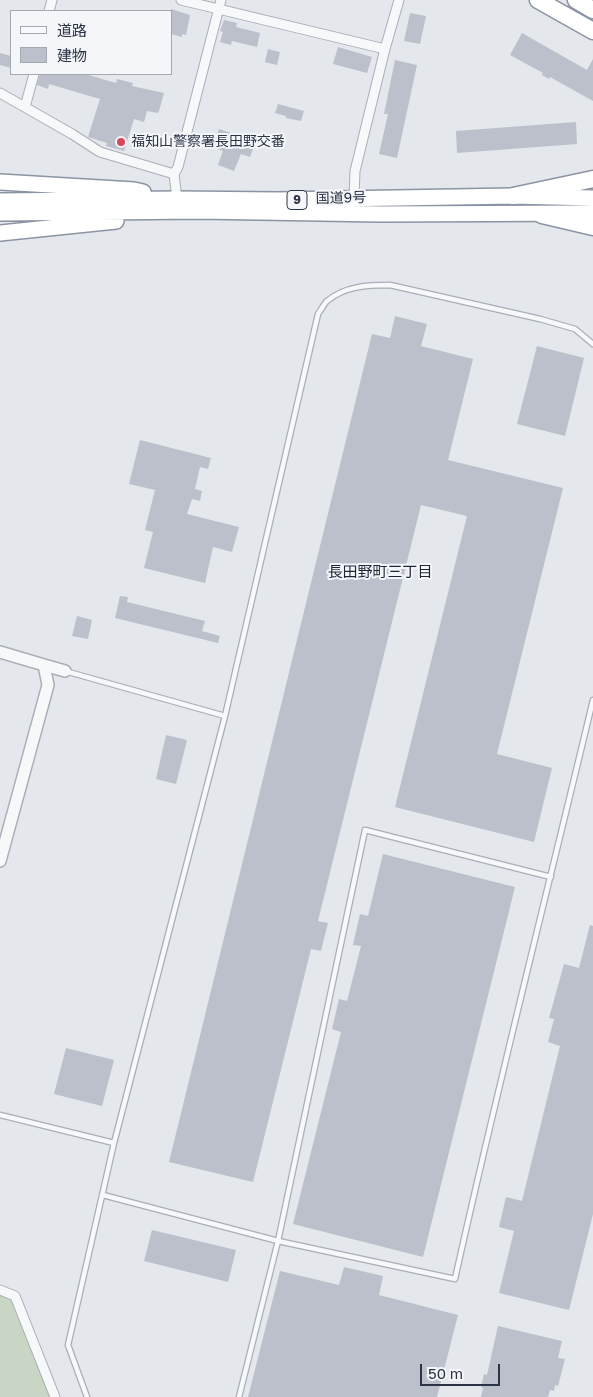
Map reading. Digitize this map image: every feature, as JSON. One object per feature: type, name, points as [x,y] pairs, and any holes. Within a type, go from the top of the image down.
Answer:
[{"type":"highway","points":[[538,0],[593,31]]},
{"type":"highway","points":[[576,0],[593,10]]},
{"type":"highway","points":[[513,196],[593,179]]},
{"type":"highway","points":[[0,182],[134,190],[177,199]]},
{"type":"highway","name":"国道9号","points":[[0,202],[513,196],[593,198]]},
{"type":"highway","points":[[0,233],[199,212]]},
{"type":"highway","name":"国道9号","points":[[0,213],[593,214]]},
{"type":"highway","points":[[542,215],[593,227]]},
{"type":"street","points":[[181,0],[385,49]]},
{"type":"street","points":[[177,199],[174,174],[178,167],[193,113],[221,0]]},
{"type":"street","points":[[354,198],[355,172],[399,0]]},
{"type":"street","points":[[25,107],[34,75]]},
{"type":"street","points":[[0,93],[100,152],[174,174]]},
{"type":"street","points":[[0,652],[66,671]]},
{"type":"street","points":[[0,861],[48,685],[44,665]]},
{"type":"street","points":[[0,1290],[15,1296],[55,1397]]},
{"type":"lane","points":[[87,1397],[68,1345],[114,1143],[225,716],[318,314],[326,301],[346,291],[367,285],[390,285],[549,322],[575,330],[593,344]]},
{"type":"lane","points":[[66,671],[225,716]]},
{"type":"lane","points":[[103,1195],[278,1241],[455,1279],[532,948],[593,700]]},
{"type":"lane","points":[[239,1397],[278,1241],[365,830],[551,877]]},
{"type":"lane","points":[[0,1115],[114,1143]]},
{"type":"green space","points":[[0,1294],[12,1299],[51,1397],[0,1397]]},
{"type":"building","points":[[171,10],[190,15],[186,35],[182,34],[182,37],[172,34]]},
{"type":"building","points":[[410,13],[426,16],[420,44],[404,41]]},
{"type":"building","points":[[224,20],[237,23],[236,27],[260,33],[257,47],[232,41],[231,45],[220,42],[223,32],[220,31]]},
{"type":"building","points":[[522,33],[587,70],[593,59],[593,101],[550,77],[549,79],[542,75],[543,73],[510,55]]},
{"type":"building","points":[[338,47],[372,57],[367,73],[333,64]]},
{"type":"building","points":[[268,49],[280,52],[277,65],[265,62]]},
{"type":"building","points":[[0,53],[10,56],[10,68],[0,65]]},
{"type":"building","points":[[395,60],[417,65],[397,158],[379,154],[388,114],[384,114]]},
{"type":"building","points":[[40,75],[88,75],[116,83],[117,79],[133,83],[132,86],[164,93],[158,113],[147,111],[144,122],[134,119],[124,151],[106,146],[107,143],[88,137],[100,99],[49,84],[48,89],[37,85]]},
{"type":"building","points":[[278,104],[304,111],[301,121],[286,118],[286,116],[275,113]]},
{"type":"building","points":[[576,122],[577,144],[457,153],[456,131]]},
{"type":"building","points":[[219,129],[231,133],[230,136],[255,144],[250,157],[241,154],[234,171],[218,165],[223,151],[212,147]]},
{"type":"building","points":[[395,316],[427,324],[421,346],[473,359],[448,460],[563,488],[497,754],[552,768],[534,842],[395,807],[467,516],[421,505],[318,921],[328,923],[321,951],[311,949],[253,1182],[169,1162],[372,334],[390,338]]},
{"type":"building","points":[[537,346],[584,358],[565,436],[517,424]]},
{"type":"building","points":[[140,440],[211,458],[208,469],[200,467],[195,489],[202,491],[200,501],[192,499],[187,514],[239,527],[232,552],[213,547],[205,583],[144,568],[153,532],[145,530],[155,490],[129,484]]},
{"type":"building","points":[[120,596],[128,597],[127,602],[205,621],[202,631],[220,636],[218,643],[115,618]]},
{"type":"building","points":[[77,616],[92,620],[88,639],[72,636]]},
{"type":"building","points":[[166,735],[187,740],[176,784],[156,779]]},
{"type":"building","points":[[383,854],[515,887],[423,1257],[293,1224],[341,1032],[332,1029],[339,999],[347,1001],[361,946],[353,945],[360,914],[368,916]]},
{"type":"building","points":[[590,925],[593,926],[593,1214],[569,1310],[499,1293],[514,1231],[499,1227],[506,1197],[522,1201],[560,1046],[548,1042],[554,1019],[549,1018],[564,964],[579,968]]},
{"type":"building","points":[[66,1048],[114,1060],[102,1106],[54,1094]]},
{"type":"building","points":[[152,1230],[236,1250],[228,1282],[144,1261]]},
{"type":"building","points":[[344,1267],[383,1276],[379,1295],[458,1315],[437,1397],[248,1397],[280,1271],[339,1285]]},
{"type":"building","points":[[498,1326],[562,1341],[558,1358],[565,1359],[558,1386],[555,1385],[554,1391],[550,1390],[548,1397],[481,1397],[484,1374],[487,1375]]},
{"type":"place","name":"福知山警察署長田野交番","points":[[121,142]]},
{"type":"district","name":"長田野町三丁目","points":[[380,572]]}]
